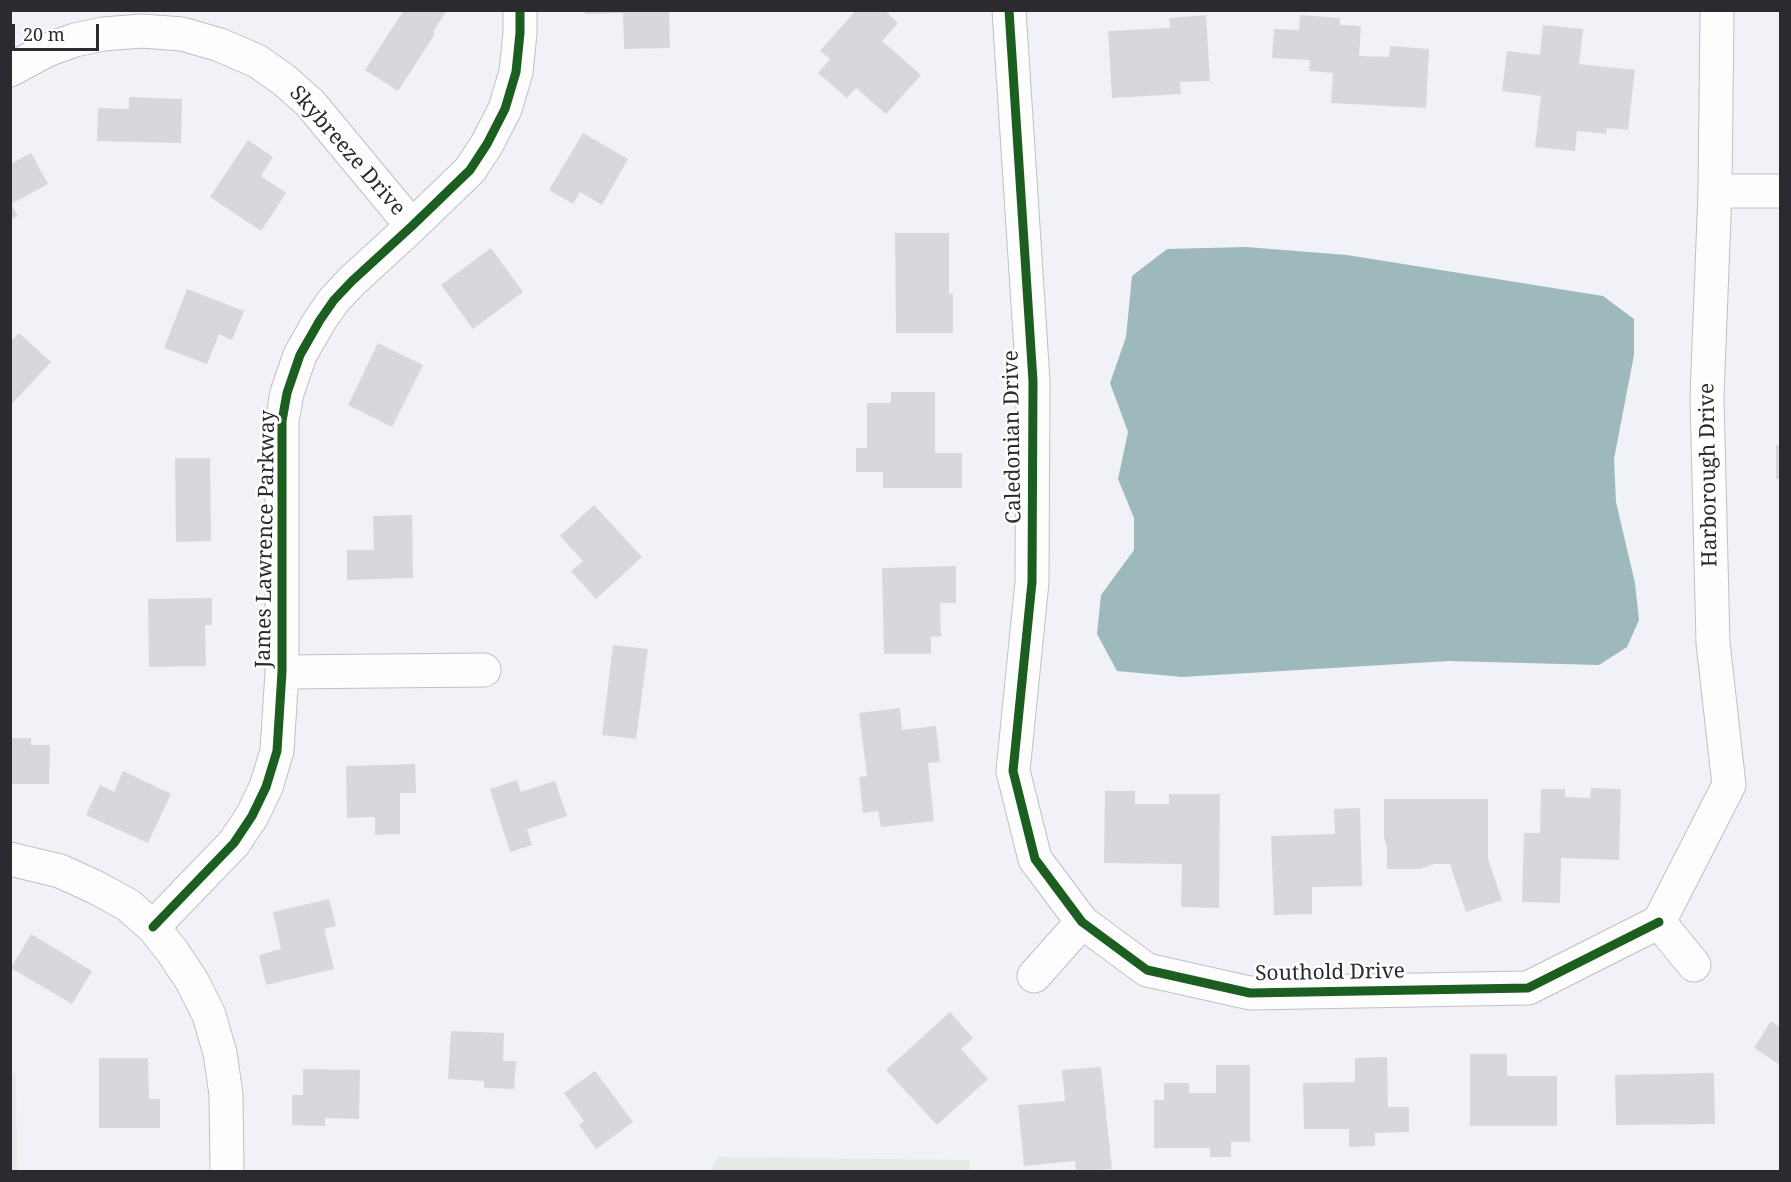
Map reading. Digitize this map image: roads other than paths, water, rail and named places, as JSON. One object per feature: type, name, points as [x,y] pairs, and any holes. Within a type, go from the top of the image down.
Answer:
[{"type":"street","name":"James Lawrence Parkway","points":[[153,927],[234,843],[252,816],[266,787],[277,751],[282,672],[282,421],[287,393],[300,355],[334,300],[470,170],[488,144],[505,109],[516,72],[520,10]]},
{"type":"street","name":"Caledonian Drive","points":[[1009,10],[1033,381],[1032,582],[1013,771],[1035,859]]},
{"type":"street","name":"Harborough Drive","points":[[1659,922],[1729,785],[1713,643],[1707,397],[1715,191],[1717,10]]},
{"type":"street","name":"Skybreeze Drive","points":[[10,70],[47,50],[75,40],[103,34],[142,31],[172,33],[220,45],[256,61],[284,80],[310,103],[412,226]]},
{"type":"street","points":[[1715,191],[1780,191]]},
{"type":"street","points":[[282,672],[484,670]]},
{"type":"street","points":[[10,859],[60,872],[95,886],[128,905],[153,927],[172,951],[192,981],[209,1015],[220,1053],[226,1094],[227,1172]]},
{"type":"street","name":"Southold Drive","points":[[1035,859],[1082,922],[1147,970],[1250,993],[1528,988],[1659,922]]},
{"type":"street","points":[[1034,976],[1082,922]]},
{"type":"street","points":[[1659,922],[1694,965]]},
{"type":"water","points":[[1246,247],[1347,255],[1603,296],[1634,319],[1634,355],[1614,459],[1616,502],[1635,583],[1639,620],[1627,647],[1599,665],[1449,661],[1182,677],[1117,671],[1097,634],[1101,595],[1134,550],[1134,518],[1118,479],[1128,432],[1110,383],[1126,337],[1132,276],[1167,249]]}]
